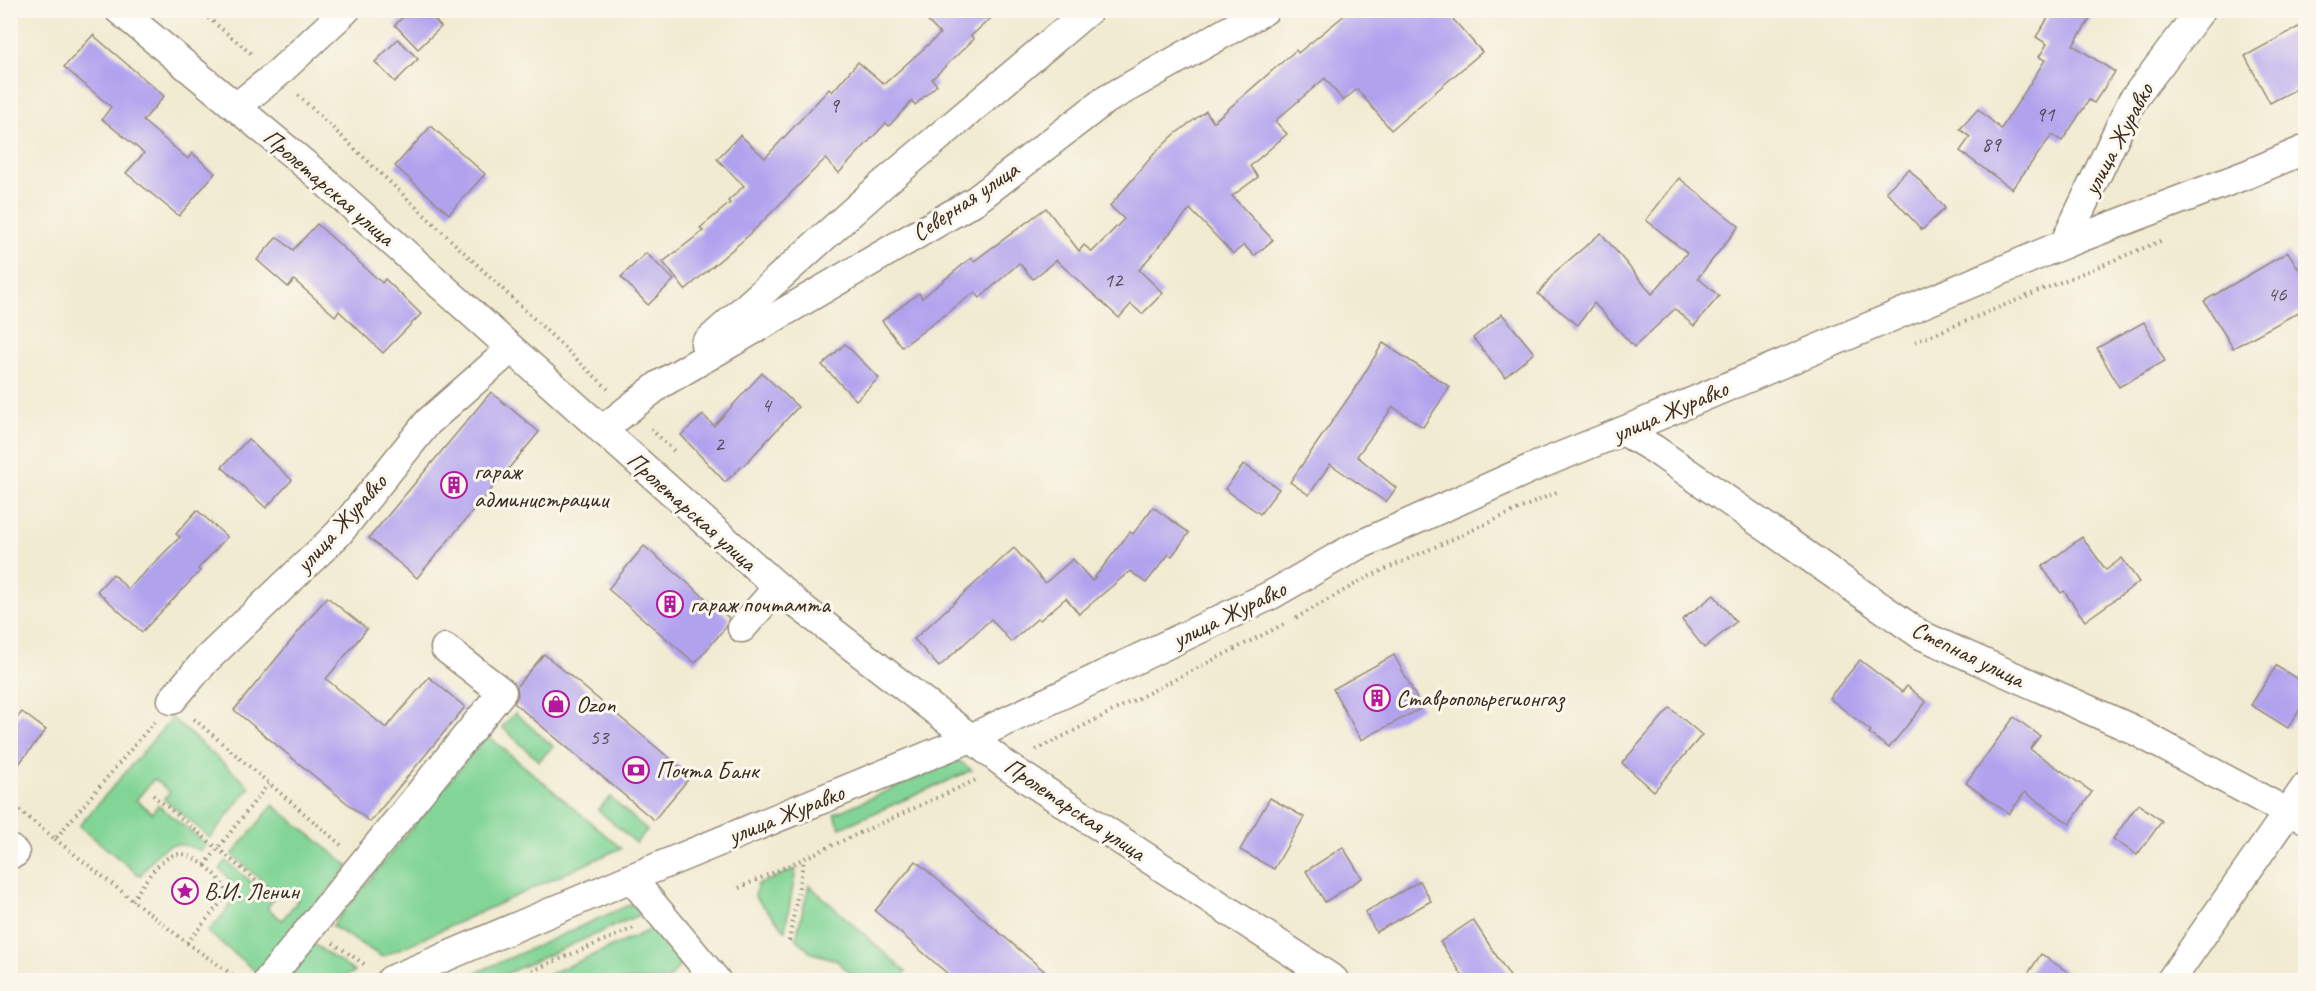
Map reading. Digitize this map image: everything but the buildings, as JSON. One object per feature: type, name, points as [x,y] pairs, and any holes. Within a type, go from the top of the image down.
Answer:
[{"type":"street","name":"Пролетарская улица","points":[[119,10],[313,171],[797,604],[1007,766],[1334,981]]},
{"type":"street","points":[[236,107],[276,75],[346,10]]},
{"type":"street","name":"Северная улица","points":[[602,430],[659,385],[882,185],[1089,10]]},
{"type":"street","name":"Северная улица","points":[[659,385],[976,200],[1104,101],[1265,10]]},
{"type":"street","name":"улица Журавко","points":[[2064,244],[2132,101],[2200,10]]},
{"type":"street","name":"улица Журавко","points":[[379,974],[631,878],[971,738],[1271,595],[1353,548],[1534,467],[2064,244],[2248,174],[2306,149]]},
{"type":"street","name":"улица Журавко","points":[[172,700],[206,660],[338,534],[428,422],[511,349]]},
{"type":"street","name":"Степная улица","points":[[1623,431],[1654,449],[1921,635],[2130,728],[2296,815]]},
{"type":"street","points":[[742,628],[777,587]]},
{"type":"street","points":[[268,981],[502,692],[445,648]]},
{"type":"street","points":[[2171,981],[2296,815],[2306,786]]},
{"type":"street","points":[[631,878],[716,981]]},
{"type":"path","points":[[199,10],[276,75],[681,458]]},
{"type":"path","points":[[1908,345],[2173,236]]},
{"type":"path","points":[[739,888],[1007,766],[1287,622],[1366,578],[1569,487]]},
{"type":"path","points":[[55,839],[172,700],[363,863]]},
{"type":"path","points":[[205,865],[269,783]]},
{"type":"path","points":[[153,795],[281,901]]},
{"type":"path","points":[[10,803],[187,943],[240,981]]},
{"type":"path","points":[[132,900],[163,860],[179,854],[205,865],[217,876],[225,889],[222,900],[187,943]]},
{"type":"path","points":[[789,941],[804,858]]},
{"type":"path","points":[[510,981],[661,917]]},
{"type":"path","points":[[312,928],[379,974]]},
{"type":"green space","points":[[515,713],[553,746],[539,761],[502,727]]},
{"type":"green space","points":[[172,718],[250,787],[210,838],[164,799],[170,792],[154,779],[136,800],[152,813],[158,805],[206,844],[201,851],[180,844],[165,848],[159,852],[140,876],[79,826]]},
{"type":"green space","points":[[487,735],[621,848],[382,957],[332,926]]},
{"type":"green space","points":[[958,760],[972,770],[840,828],[834,814]]},
{"type":"green space","points":[[610,797],[647,830],[636,843],[598,810]]},
{"type":"green space","points":[[273,805],[349,866],[260,975],[208,932],[228,909],[234,895],[233,887],[220,869],[226,861],[273,900],[267,908],[282,920],[298,900],[283,888],[277,894],[232,855]]},
{"type":"green space","points":[[796,869],[785,930],[755,897],[757,885]]},
{"type":"green space","points":[[809,885],[906,972],[899,980],[857,980],[836,960],[810,952],[796,938]]},
{"type":"green space","points":[[631,904],[648,911],[492,980],[460,980]]},
{"type":"green space","points":[[659,926],[687,957],[668,980],[536,980]]},
{"type":"green space","points":[[312,943],[355,972],[335,980],[282,980]]},
{"type":"place","name":"гараж администрации","points":[[454,485]]},
{"type":"place","name":"гараж почтамта","points":[[670,604]]},
{"type":"place","name":"Ставропольрегионгаз","points":[[1377,698]]},
{"type":"place","name":"Ozon","points":[[556,704]]},
{"type":"place","name":"Почта Банк","points":[[636,770]]},
{"type":"place","name":"В.И. Ленин","points":[[185,891]]}]
